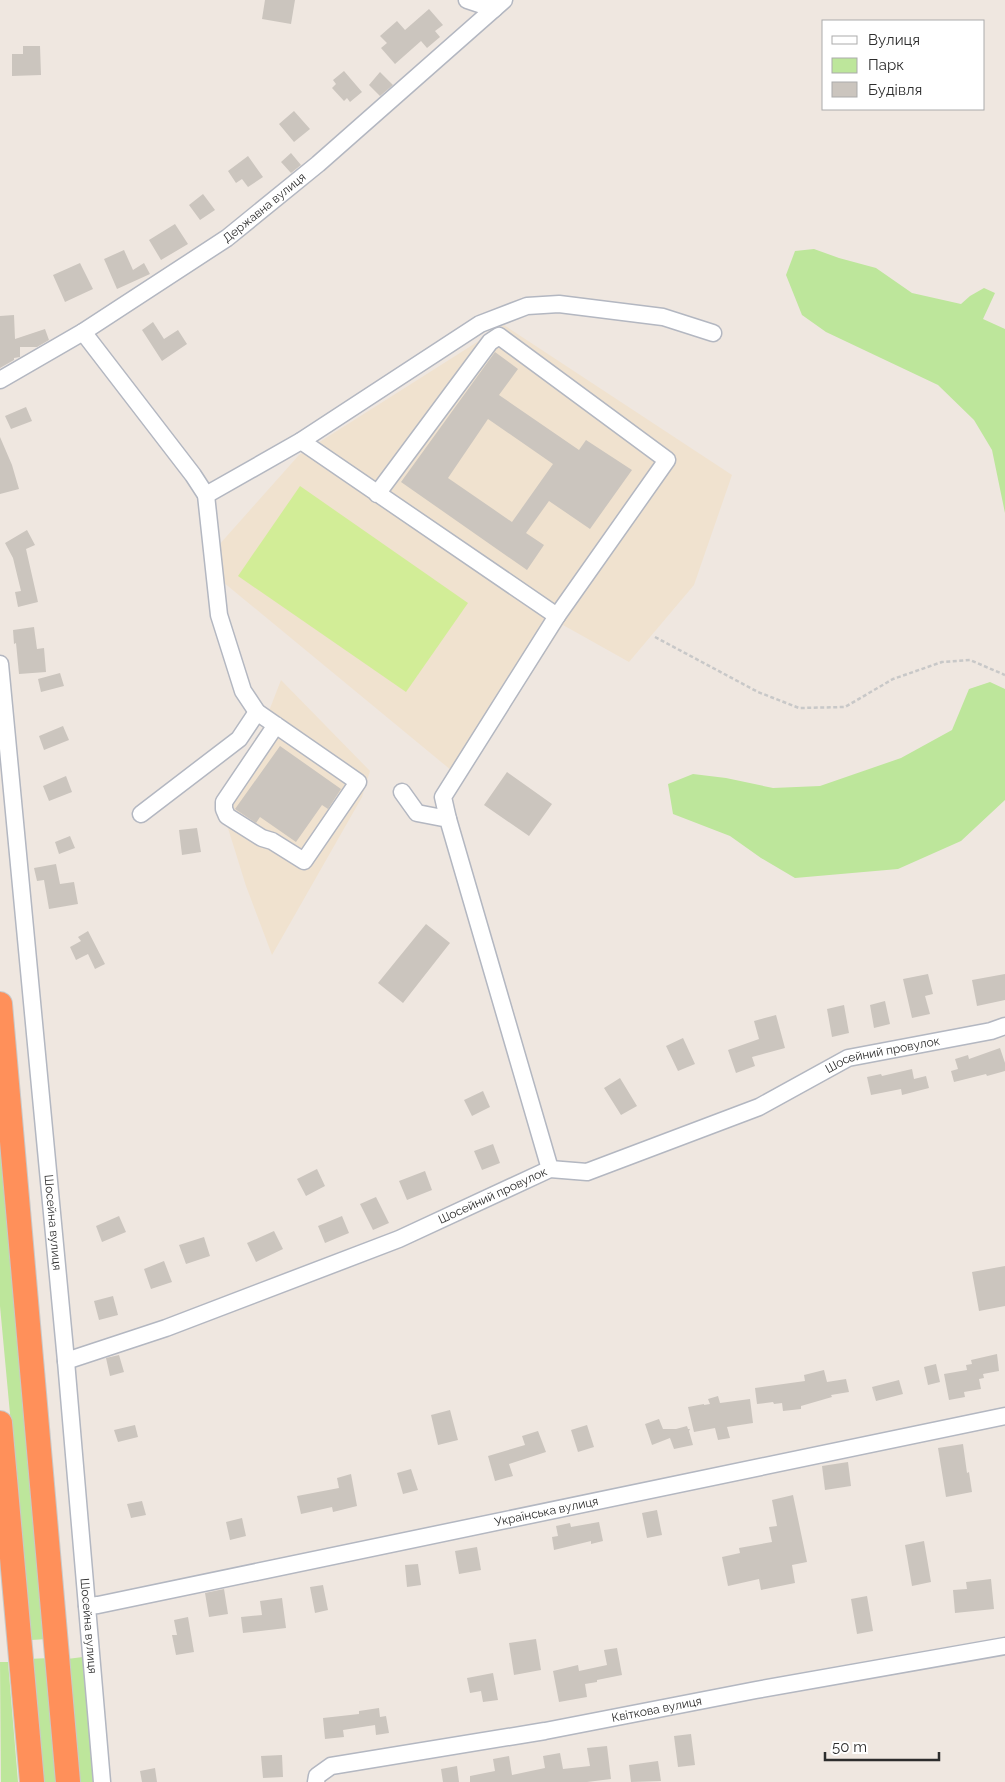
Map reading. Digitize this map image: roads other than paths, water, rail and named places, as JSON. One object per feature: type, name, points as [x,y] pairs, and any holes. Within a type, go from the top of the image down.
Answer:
[{"type":"highway","points":[[0,1004],[68,1782]]},
{"type":"highway","points":[[0,1422],[32,1782]]},
{"type":"street","points":[[467,0],[499,4]]},
{"type":"street","name":"Державна вулиця","points":[[0,380],[82,332],[227,238],[318,164],[499,4]]},
{"type":"street","points":[[206,495],[301,441],[480,324],[527,306],[559,304],[663,317],[713,333]]},
{"type":"street","points":[[82,332],[193,475],[206,495],[219,615],[243,691],[257,712],[276,725],[358,782],[304,861],[227,816],[224,810],[224,802],[276,725]]},
{"type":"street","points":[[378,494],[490,342],[499,336],[667,460],[557,616],[443,797],[550,1169]]},
{"type":"street","points":[[301,441],[557,616]]},
{"type":"street","name":"Шосейна вулиця","points":[[0,664],[66,1361],[102,1782]]},
{"type":"street","points":[[141,814],[239,739],[257,712]]},
{"type":"street","points":[[402,792],[417,813],[448,819]]},
{"type":"street","name":"Шосейний провулок","points":[[66,1361],[166,1328],[399,1239],[550,1169],[587,1172],[759,1107],[848,1058],[991,1031],[1005,1026]]},
{"type":"street","name":"Українська вулиця","points":[[87,1606],[1005,1416]]},
{"type":"street","name":"Квіткова вулиця","points":[[316,1782],[317,1776],[331,1766],[545,1731],[756,1690],[1005,1646]]}]
